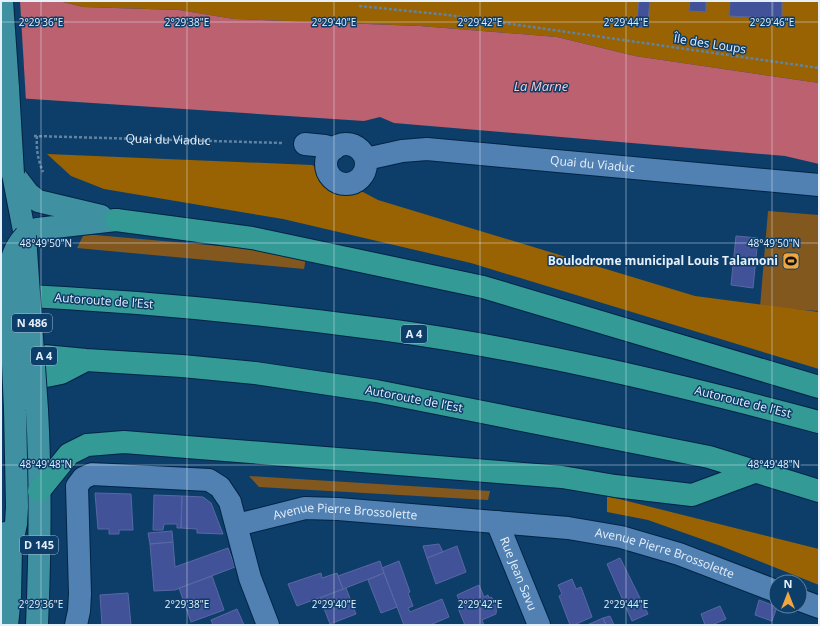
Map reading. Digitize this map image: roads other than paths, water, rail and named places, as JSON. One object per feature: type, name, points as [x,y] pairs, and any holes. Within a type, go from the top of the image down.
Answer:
[{"type":"highway","points":[[116,220],[252,238],[483,287],[819,387]]},
{"type":"highway","name":"Autoroute de l’Est","points":[[1,295],[84,299],[258,314],[389,330],[594,367],[724,397],[819,422]]},
{"type":"highway","name":"Autoroute de l’Est","points":[[1,352],[255,373],[376,391],[709,457],[819,491]]},
{"type":"highway","points":[[1,378],[41,377],[61,374],[86,360]]},
{"type":"highway","points":[[39,491],[69,454],[87,445],[124,442],[562,477],[615,486],[692,495],[756,471]]},
{"type":"main road","name":"N 486","points":[[2,1],[13,174],[26,236],[39,448]]},
{"type":"main road","points":[[13,174],[28,194],[38,201],[116,220]]},
{"type":"main road","points":[[11,547],[16,524],[17,506],[15,409],[9,274],[13,253],[18,244],[26,236],[37,229],[116,220]]},
{"type":"main road","name":"D 145","points":[[37,625],[39,448]]},
{"type":"main road","name":"D 145","points":[[1,524],[11,547],[10,597],[7,625]]},
{"type":"street","points":[[305,144],[325,146],[334,149]]},
{"type":"street","points":[[339,145],[353,145],[359,148],[366,159],[365,172],[356,182],[343,184],[337,182],[332,178],[327,166],[330,154],[339,145]]},
{"type":"street","name":"Quai du Viaduc","points":[[366,159],[402,151],[427,149],[819,185]]},
{"type":"street","points":[[76,625],[80,594],[77,486],[83,478],[92,474],[209,480],[220,487],[230,502],[250,578],[268,625]]},
{"type":"street","name":"Avenue Pierre Brossolette","points":[[237,525],[305,508],[338,509],[568,528],[621,537],[679,554],[768,588]]},
{"type":"street","name":"Rue Jean Savu","points":[[497,522],[539,625]]},
{"type":"street","points":[[808,603],[819,607]]},
{"type":"water","name":"La Marne","points":[[1,1],[59,1],[83,7],[179,10],[234,19],[420,26],[557,37],[635,56],[819,83],[819,164],[785,156],[394,123],[380,117],[364,121],[1,97]]},
{"type":"place","name":"Boulodrome municipal Louis Talamoni","points":[[791,261]]}]
